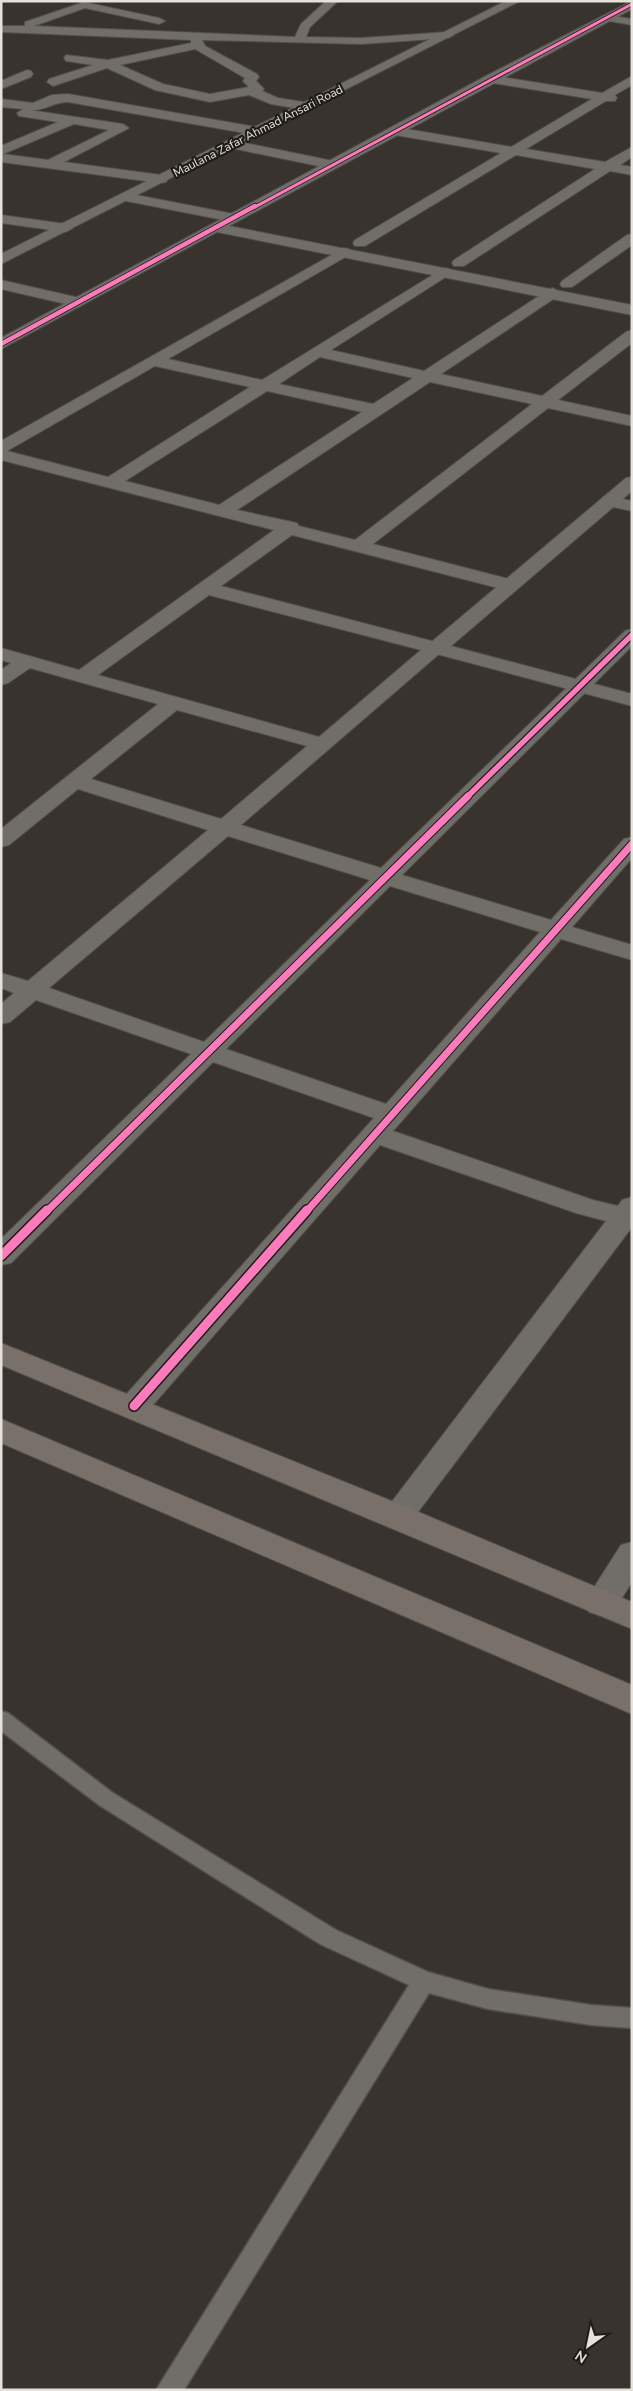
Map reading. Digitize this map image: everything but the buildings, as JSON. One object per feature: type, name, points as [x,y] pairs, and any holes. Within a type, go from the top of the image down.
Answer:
[{"type":"main road","points":[[1,1353],[398,1516],[632,1616]]},
{"type":"main road","points":[[1,1430],[632,1700]]},
{"type":"street","points":[[299,40],[305,26],[333,1]]},
{"type":"street","name":"Maulana Zafar Ahmad Ansari Road","points":[[2,258],[66,228],[515,1]]},
{"type":"street","points":[[1,344],[632,4]]},
{"type":"street","points":[[15,29],[84,5],[182,26],[189,29],[193,39],[254,76],[249,82],[258,89],[253,92],[214,98],[165,89],[108,64],[70,58]]},
{"type":"street","points":[[607,18],[632,22]]},
{"type":"street","points":[[374,40],[382,27]]},
{"type":"street","points":[[1,30],[35,29],[193,39],[374,40],[448,35]]},
{"type":"street","points":[[25,40],[35,29]]},
{"type":"street","points":[[53,82],[193,39]]},
{"type":"street","points":[[1,85],[27,74]]},
{"type":"street","points":[[84,101],[139,79]]},
{"type":"street","points":[[490,79],[622,100]]},
{"type":"street","points":[[360,243],[632,80]]},
{"type":"street","points":[[253,92],[275,100],[306,106]]},
{"type":"street","points":[[8,118],[60,98],[256,131]]},
{"type":"street","points":[[1,103],[72,120],[123,128],[48,165]]},
{"type":"street","points":[[1,151],[72,120]]},
{"type":"street","points":[[395,131],[632,171]]},
{"type":"street","points":[[231,144],[332,165]]},
{"type":"street","points":[[459,263],[632,151]]},
{"type":"street","points":[[1,158],[161,179]]},
{"type":"street","points":[[126,197],[459,263],[632,310]]},
{"type":"street","points":[[1,219],[66,228]]},
{"type":"street","points":[[216,228],[444,272],[560,289],[632,297]]},
{"type":"street","points":[[224,510],[560,289],[632,238]]},
{"type":"street","points":[[1,448],[344,252]]},
{"type":"street","points":[[112,482],[444,272]]},
{"type":"street","points":[[1,284],[79,302]]},
{"type":"street","points":[[360,545],[632,335]]},
{"type":"street","points":[[317,352],[632,421]]},
{"type":"street","points":[[153,362],[376,410]]},
{"type":"street","points":[[1,455],[291,527],[510,585]]},
{"type":"street","points":[[1,1017],[632,482]]},
{"type":"street","points":[[609,501],[632,506]]},
{"type":"street","points":[[82,677],[291,527]]},
{"type":"street","points":[[206,588],[632,700]]},
{"type":"street","points":[[1,1256],[632,635]]},
{"type":"street","points":[[1,654],[322,744]]},
{"type":"street","points":[[1,679],[27,661]]},
{"type":"street","points":[[1,840],[174,702]]},
{"type":"street","points":[[74,781],[632,953]]},
{"type":"street","points":[[134,1406],[632,844]]},
{"type":"street","points":[[1,980],[208,1052],[586,1208],[630,1213]]},
{"type":"street","points":[[398,1516],[630,1213]]},
{"type":"street","points":[[601,1603],[632,1554]]},
{"type":"lane","points":[[1,1719],[106,1798],[328,1937],[424,1981],[488,1999],[591,2015],[632,2018]]},
{"type":"lane","points":[[169,2390],[424,1981]]},
{"type":"cycle path","points":[[1,344],[632,4]]},
{"type":"cycle path","points":[[1,1256],[632,635]]},
{"type":"cycle path","points":[[134,1406],[632,844]]}]
